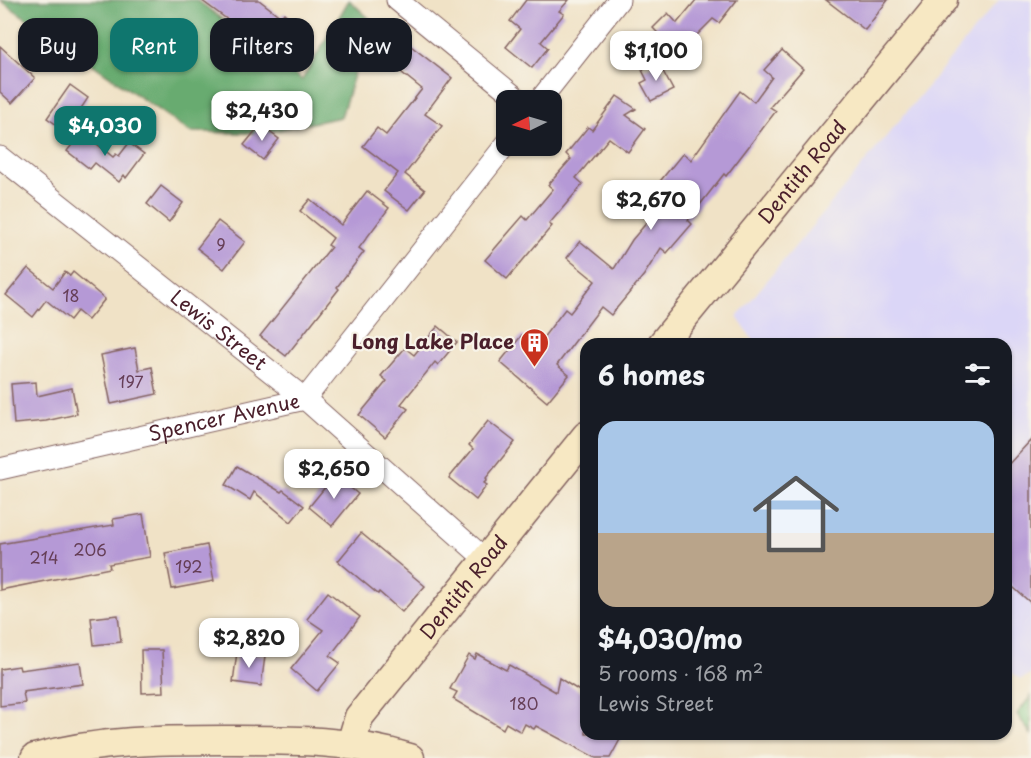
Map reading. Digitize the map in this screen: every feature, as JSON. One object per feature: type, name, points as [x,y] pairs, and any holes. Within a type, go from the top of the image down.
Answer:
[{"type":"main road","name":"Dentith Road","points":[[667,338],[943,0]]},
{"type":"main road","name":"Dentith Road","points":[[351,744],[359,717],[580,443]]},
{"type":"main road","points":[[35,758],[74,748],[151,740],[272,740],[351,744],[411,758]]},
{"type":"street","points":[[397,0],[507,90]]},
{"type":"street","points":[[548,90],[619,0]]},
{"type":"street","name":"Spencer Avenue","points":[[0,469],[304,399],[497,156]]},
{"type":"street","name":"Lewis Street","points":[[0,157],[304,399],[486,560]]},
{"type":"shaded area","points":[[999,0],[1031,0],[1031,675],[1020,679],[1012,672],[1012,338],[752,338],[737,317]]},
{"type":"green space","points":[[0,0],[197,0],[221,18],[210,18],[210,72],[292,72],[302,80],[307,72],[314,72],[314,60],[326,39],[326,72],[355,72],[341,117],[263,133],[190,132],[98,68],[98,18],[26,18]]},
{"type":"green space","points":[[349,0],[369,18],[338,18]]},
{"type":"green space","points":[[1031,696],[1031,734],[1017,714]]},
{"type":"building","points":[[201,0],[259,0],[281,17],[284,13],[290,18],[225,18]]},
{"type":"building","points":[[526,0],[569,0],[559,11],[564,14],[541,42],[548,48],[532,68],[506,47],[520,29],[510,21]]},
{"type":"building","points":[[696,0],[737,0],[719,23],[713,19],[678,54],[653,28],[668,13],[677,23]]},
{"type":"building","points":[[826,0],[888,0],[865,30]]},
{"type":"building","points":[[0,46],[18,62],[18,72],[28,72],[35,78],[12,103],[0,92]]},
{"type":"building","points":[[412,47],[452,78],[425,114],[442,126],[405,174],[425,190],[409,210],[384,191],[398,173],[363,146],[377,128],[386,135],[422,89],[401,72],[412,72]]},
{"type":"building","points":[[782,50],[803,69],[770,107],[776,111],[726,176],[724,174],[688,220],[692,224],[667,253],[661,248],[644,275],[611,315],[601,307],[557,365],[569,375],[547,402],[500,362],[522,335],[536,347],[565,309],[570,313],[595,281],[567,258],[580,241],[614,269],[632,240],[670,195],[657,185],[683,153],[691,160],[740,91],[754,102],[772,77],[764,70]]},
{"type":"building","points":[[658,62],[673,90],[651,101],[641,83],[647,80],[642,70]]},
{"type":"building","points":[[70,85],[88,98],[66,131],[47,118]]},
{"type":"building","points":[[617,96],[636,109],[626,115],[645,129],[628,152],[609,138],[576,178],[583,184],[549,224],[552,226],[507,279],[485,260],[523,216],[527,220],[553,189],[548,185],[571,159],[566,154],[588,127],[592,130]]},
{"type":"building","points":[[260,125],[279,139],[263,160],[244,145]]},
{"type":"building","points":[[82,132],[113,157],[116,154],[119,156],[129,143],[144,154],[126,178],[124,175],[119,182],[95,163],[90,169],[67,151]]},
{"type":"building","points":[[161,186],[183,203],[169,222],[147,204]]},
{"type":"building","points":[[367,191],[389,208],[359,248],[364,252],[337,287],[339,289],[286,356],[260,336],[331,247],[328,245],[333,238],[300,211],[310,199],[341,225]]},
{"type":"building","points":[[218,221],[245,242],[224,269],[197,248]]},
{"type":"building","points":[[28,268],[53,288],[65,272],[70,276],[73,272],[105,299],[88,320],[77,311],[70,320],[46,300],[33,317],[6,295]]},
{"type":"building","points":[[438,326],[457,342],[438,365],[435,362],[401,404],[408,409],[385,437],[359,415],[387,381],[381,376],[405,348],[414,355]]},
{"type":"building","points":[[135,348],[139,370],[152,367],[157,394],[111,404],[101,355]]},
{"type":"building","points":[[36,382],[37,396],[72,388],[77,414],[46,421],[14,424],[11,384]]},
{"type":"building","points":[[488,421],[515,442],[486,478],[484,483],[487,485],[476,500],[449,478],[473,449],[469,445]]},
{"type":"building","points":[[1031,440],[1031,603],[1012,586],[1012,461]]},
{"type":"building","points":[[237,466],[281,492],[283,490],[304,506],[291,522],[254,492],[250,500],[226,485]]},
{"type":"building","points":[[335,475],[358,494],[332,526],[309,507]]},
{"type":"building","points":[[143,514],[150,557],[109,564],[110,568],[0,590],[0,544],[114,525],[113,519]]},
{"type":"building","points":[[361,533],[425,586],[402,612],[338,561]]},
{"type":"building","points":[[207,545],[214,581],[172,589],[165,553]]},
{"type":"building","points":[[328,592],[360,617],[330,656],[340,663],[317,691],[291,669],[323,630],[307,619]]},
{"type":"building","points":[[118,615],[121,642],[94,645],[91,618]]},
{"type":"building","points":[[214,628],[238,630],[236,654],[212,652]]},
{"type":"building","points":[[141,650],[162,650],[164,692],[142,693]]},
{"type":"building","points":[[237,652],[265,656],[261,686],[233,682]]},
{"type":"building","points":[[477,654],[506,670],[509,665],[556,692],[559,678],[580,691],[580,740],[620,740],[610,758],[596,758],[536,726],[534,729],[525,724],[521,732],[506,723],[503,729],[453,699],[457,692],[450,689],[469,655],[475,659]]},
{"type":"building","points":[[80,662],[83,684],[23,692],[25,703],[0,706],[0,669],[19,666],[20,670]]},
{"type":"place","name":"Long Lake Place","points":[[535,368]]}]
